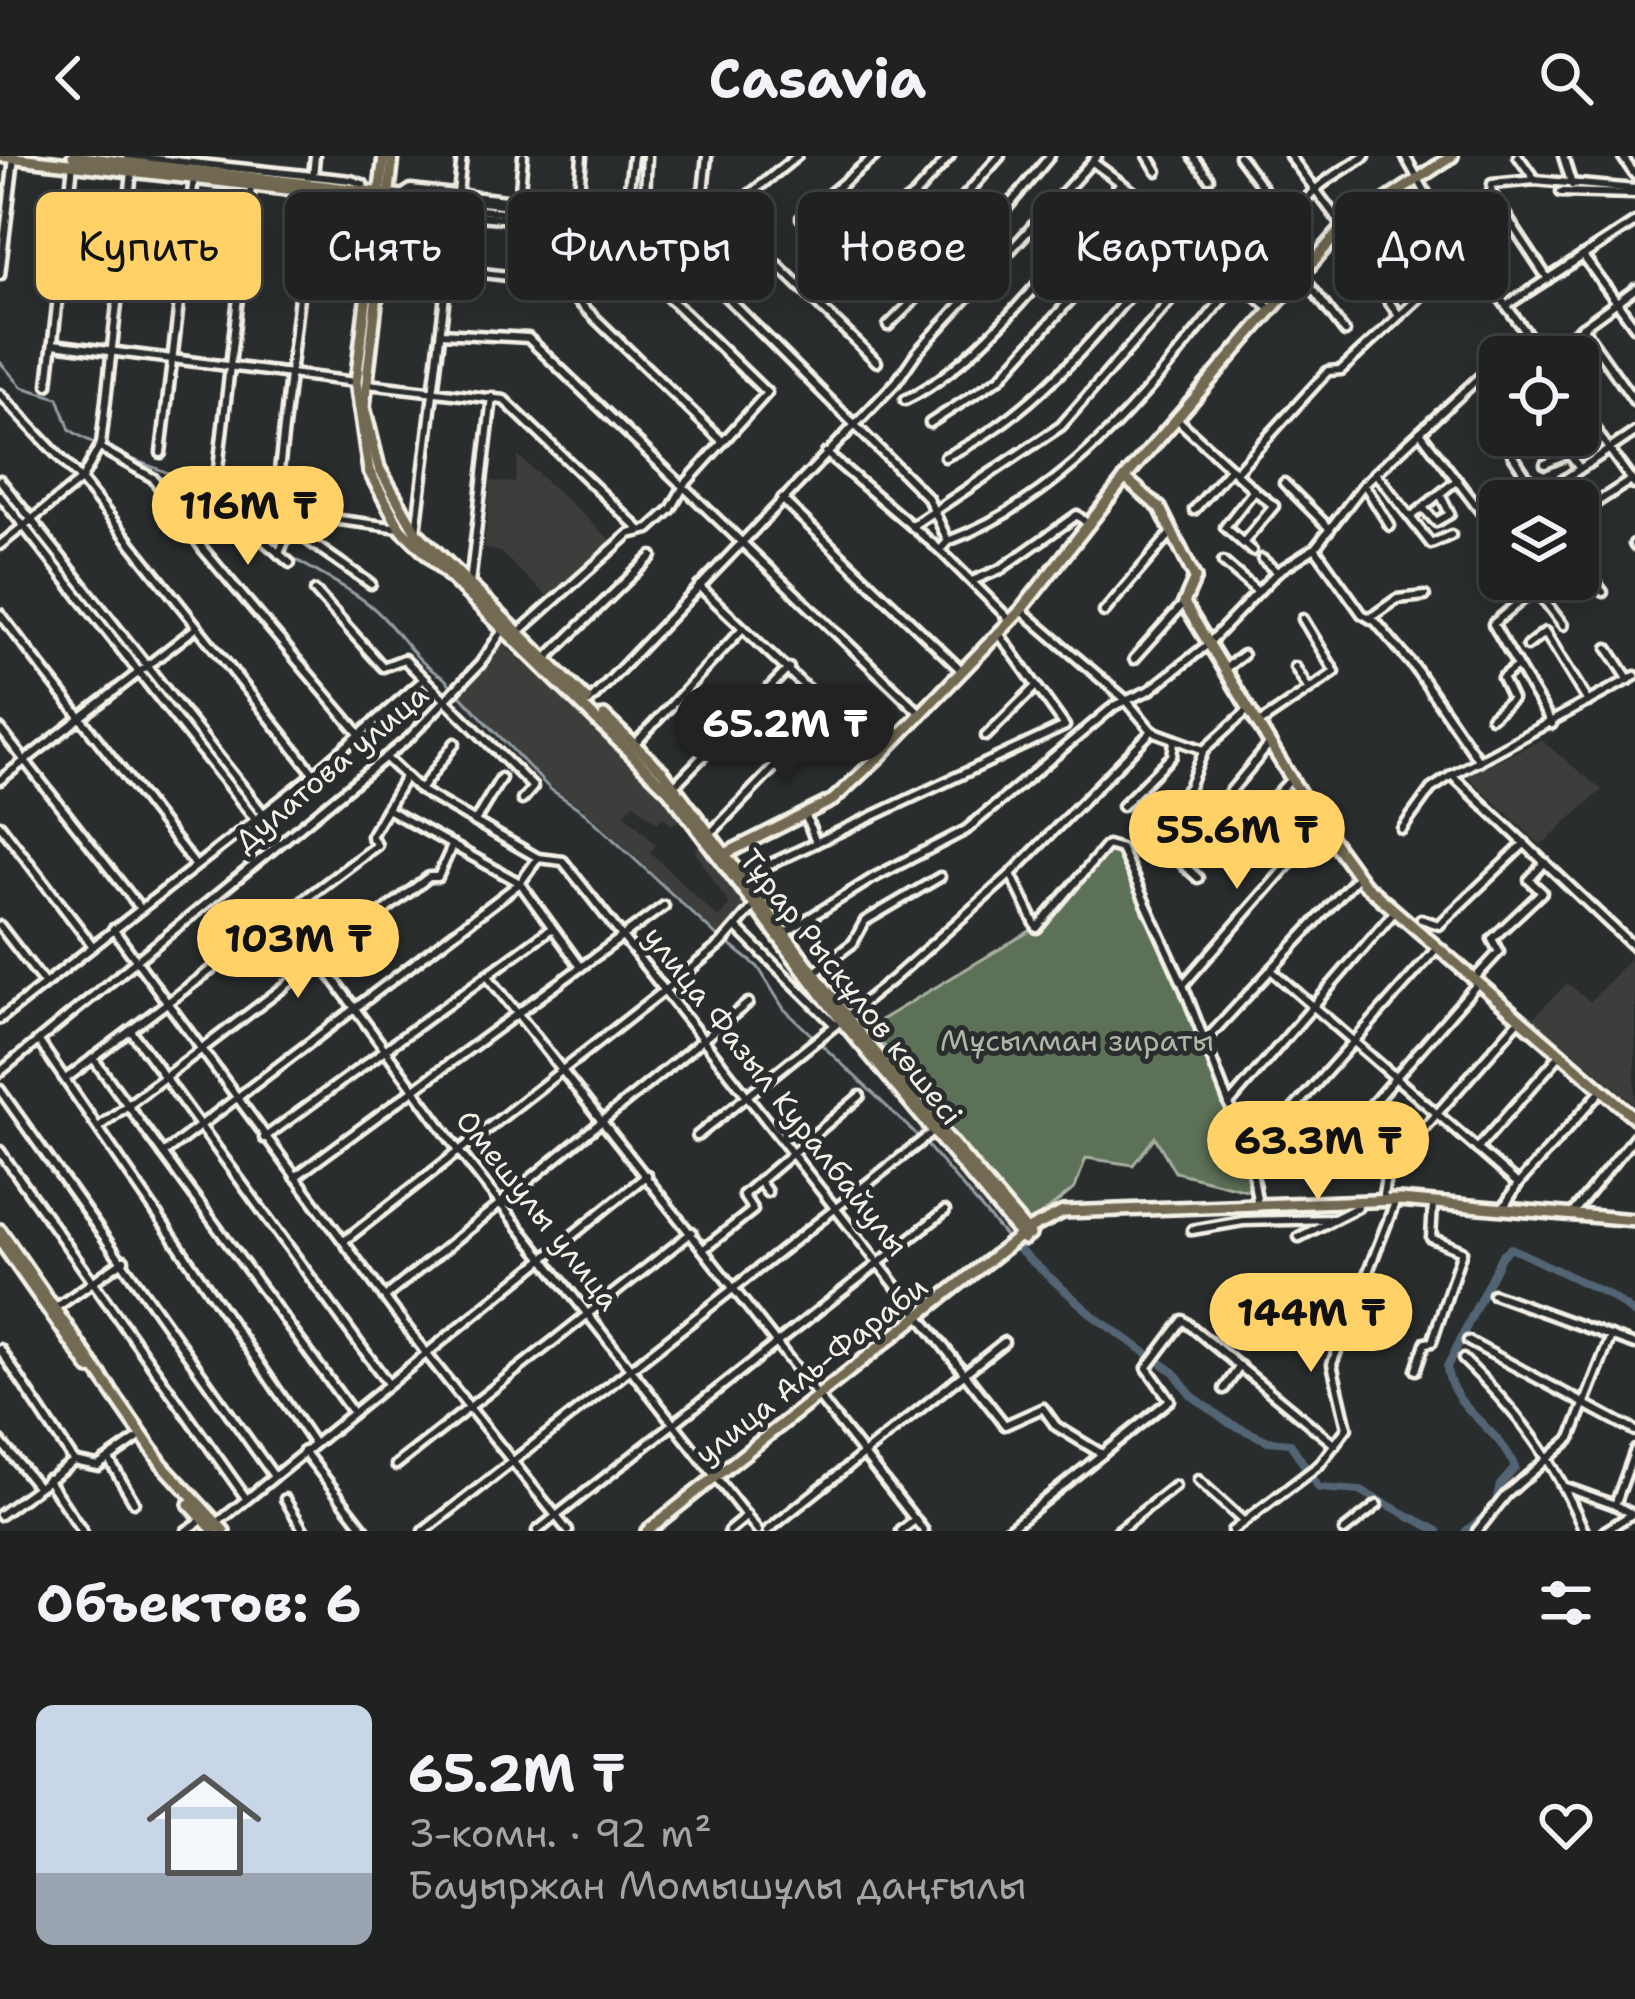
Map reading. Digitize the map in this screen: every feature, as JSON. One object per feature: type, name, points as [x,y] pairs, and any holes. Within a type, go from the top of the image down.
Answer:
[{"type":"main road","points":[[0,156],[190,169],[350,192]]},
{"type":"main road","name":"Тұрар Рыскұлов көшесі","points":[[388,156],[389,192]]},
{"type":"main road","points":[[1396,192],[1452,156]]},
{"type":"main road","points":[[73,160],[132,172],[190,169]]},
{"type":"main road","points":[[1311,265],[1335,237]]},
{"type":"main road","name":"Тұрар Рыскұлов көшесі","points":[[369,320],[370,300]]},
{"type":"main road","name":"Тұрар Рыскұлов көшесі","points":[[372,300],[361,383],[366,428],[400,529],[635,744],[788,932],[840,1019]]},
{"type":"main road","points":[[724,855],[833,800],[879,758],[1021,610],[1176,418],[1280,300]]},
{"type":"main road","points":[[1126,478],[1160,508],[1195,578],[1184,603],[1207,646],[1358,876],[1635,1118]]},
{"type":"main road","name":"Тұрар Рыскұлов көшесі","points":[[394,507],[674,787],[711,833],[754,906],[840,1019],[1023,1237]]},
{"type":"main road","points":[[840,1019],[1023,1237]]},
{"type":"main road","points":[[1258,1206],[1382,1201],[1635,1222]]},
{"type":"main road","points":[[1258,1206],[1395,1203],[1504,1208],[1635,1222]]},
{"type":"main road","name":"улица Аль-Фараби","points":[[652,1531],[1023,1237],[1073,1215],[1258,1206]]},
{"type":"main road","points":[[0,1230],[162,1464],[218,1528]]},
{"type":"main road","points":[[0,1241],[54,1309],[137,1439],[202,1520],[218,1528]]},
{"type":"street","points":[[128,156],[190,169],[161,453]]},
{"type":"street","points":[[218,470],[255,156]]},
{"type":"street","points":[[315,156],[275,506],[279,512],[400,529]]},
{"type":"street","points":[[458,192],[462,156]]},
{"type":"street","points":[[520,192],[523,156]]},
{"type":"street","points":[[579,192],[582,156]]},
{"type":"street","points":[[628,192],[632,156]]},
{"type":"street","points":[[644,192],[647,156]]},
{"type":"street","points":[[703,192],[707,156]]},
{"type":"street","points":[[753,192],[797,156]]},
{"type":"street","points":[[832,192],[875,156]]},
{"type":"street","points":[[918,192],[950,156]]},
{"type":"street","points":[[968,192],[1000,156]]},
{"type":"street","points":[[888,326],[1006,209],[1050,156]]},
{"type":"street","points":[[1148,156],[1157,171]]},
{"type":"street","points":[[1193,156],[1209,178]]},
{"type":"street","points":[[1239,156],[1262,192]]},
{"type":"street","points":[[1290,156],[1335,221]]},
{"type":"street","points":[[1346,156],[1352,164]]},
{"type":"street","points":[[1311,195],[1365,156]]},
{"type":"street","points":[[1405,156],[1423,192]]},
{"type":"street","points":[[1518,156],[1534,180]]},
{"type":"street","points":[[1563,156],[1572,185]]},
{"type":"street","points":[[1622,156],[1635,175]]},
{"type":"street","points":[[0,275],[14,158]]},
{"type":"street","points":[[589,702],[855,423],[1095,159],[1133,192]]},
{"type":"street","points":[[48,385],[73,160]]},
{"type":"street","points":[[0,545],[81,480],[100,446],[132,172]]},
{"type":"street","points":[[1548,279],[1490,187],[1497,181],[1534,180],[1635,191]]},
{"type":"street","points":[[905,400],[937,381],[982,340],[1120,183]]},
{"type":"street","points":[[1406,185],[1419,192]]},
{"type":"street","points":[[1561,192],[1635,191]]},
{"type":"street","points":[[403,192],[439,192]]},
{"type":"street","points":[[1506,306],[1635,222]]},
{"type":"street","points":[[1583,256],[1635,327]]},
{"type":"street","points":[[774,258],[878,362]]},
{"type":"street","points":[[484,273],[558,282],[722,441]]},
{"type":"street","points":[[1311,287],[1345,332]]},
{"type":"street","points":[[1570,336],[1635,289]]},
{"type":"street","points":[[416,532],[445,300]]},
{"type":"street","name":"Дулатова улица","points":[[0,1072],[385,757],[448,700],[511,628],[629,534],[671,509],[722,441],[767,394],[671,300]]},
{"type":"street","points":[[731,300],[933,508],[948,541]]},
{"type":"street","points":[[930,423],[1000,378],[1070,300]]},
{"type":"street","points":[[945,457],[976,442],[1041,391],[1122,300]]},
{"type":"street","points":[[912,526],[933,508],[992,477],[1061,426],[1172,300]]},
{"type":"street","points":[[940,550],[948,541],[1019,507],[1091,448],[1220,300]]},
{"type":"street","points":[[1260,300],[1271,310]]},
{"type":"street","points":[[1388,300],[1398,314]]},
{"type":"street","points":[[1193,510],[1328,371],[1341,370],[1414,300]]},
{"type":"street","points":[[1501,300],[1526,334]]},
{"type":"street","points":[[1582,327],[1635,402]]},
{"type":"street","points":[[441,334],[528,338],[921,715]]},
{"type":"street","points":[[52,344],[492,396],[504,400],[641,531]]},
{"type":"street","points":[[788,932],[873,878],[965,830],[1126,700],[1150,690],[1207,646],[1277,572],[1315,548],[1364,484],[1479,383]]},
{"type":"street","points":[[0,394],[81,480],[314,774]]},
{"type":"street","points":[[470,584],[492,396]]},
{"type":"street","points":[[1176,418],[1274,506],[1243,543]]},
{"type":"street","points":[[1420,432],[1479,505]]},
{"type":"street","points":[[1560,480],[1635,432]]},
{"type":"street","points":[[1599,434],[1633,482],[1599,502]]},
{"type":"street","points":[[100,446],[153,478],[203,549],[361,736]]},
{"type":"street","points":[[826,452],[940,550],[1010,620]]},
{"type":"street","points":[[1545,464],[1569,454],[1578,466]]},
{"type":"street","points":[[1376,473],[1432,544],[1451,536]]},
{"type":"street","points":[[0,480],[263,813]]},
{"type":"street","points":[[1411,518],[1457,480]]},
{"type":"street","points":[[1284,483],[1330,529]]},
{"type":"street","points":[[1364,484],[1390,526]]},
{"type":"street","points":[[1252,551],[1225,527],[1254,490]]},
{"type":"street","points":[[1423,508],[1436,522],[1450,514],[1440,494]]},
{"type":"street","points":[[0,496],[255,819]]},
{"type":"street","points":[[782,499],[961,670]]},
{"type":"street","points":[[234,514],[290,563]]},
{"type":"street","points":[[279,554],[295,514]]},
{"type":"street","points":[[972,580],[1001,568],[1077,515],[1089,525]]},
{"type":"street","points":[[292,530],[370,584]]},
{"type":"street","points":[[1105,612],[1172,532]]},
{"type":"street","points":[[1315,548],[1414,668],[1479,761]]},
{"type":"street","points":[[547,659],[652,556]]},
{"type":"street","points":[[1262,559],[1277,572]]},
{"type":"street","points":[[1223,562],[1258,592]]},
{"type":"street","points":[[699,586],[879,758]]},
{"type":"street","points":[[1599,587],[1603,592]]},
{"type":"street","points":[[314,591],[383,667],[402,658],[532,784],[522,800]]},
{"type":"street","points":[[1370,618],[1396,599],[1425,596]]},
{"type":"street","points":[[1520,600],[1493,624],[1552,724]]},
{"type":"street","points":[[1542,600],[1563,626]]},
{"type":"street","points":[[1135,659],[1184,603]]},
{"type":"street","points":[[1021,610],[1126,700],[1152,731],[1204,750]]},
{"type":"street","points":[[0,614],[195,865]]},
{"type":"street","points":[[1258,723],[1335,672],[1303,619]]},
{"type":"street","points":[[0,780],[197,627]]},
{"type":"street","points":[[635,744],[744,627]]},
{"type":"street","points":[[998,632],[1075,739]]},
{"type":"street","points":[[1527,646],[1545,632],[1588,702]]},
{"type":"street","points":[[1402,829],[1431,789],[1452,775],[1632,678],[1608,648]]},
{"type":"street","points":[[1223,670],[1243,655]]},
{"type":"street","points":[[1295,667],[1309,690]]},
{"type":"street","points":[[1491,717],[1512,699],[1502,678],[1516,667]]},
{"type":"street","points":[[674,787],[789,668]]},
{"type":"street","points":[[0,1018],[314,774],[424,679]]},
{"type":"street","points":[[986,736],[1036,686]]},
{"type":"street","points":[[711,833],[830,709]]},
{"type":"street","points":[[1198,878],[1150,834],[1189,787],[1204,750],[1249,709]]},
{"type":"street","points":[[745,876],[1065,726]]},
{"type":"street","points":[[0,729],[140,908]]},
{"type":"street","points":[[698,1136],[1011,874],[1152,731]]},
{"type":"street","points":[[1172,755],[1174,742]]},
{"type":"street","points":[[1190,799],[1210,816],[1272,742]]},
{"type":"street","points":[[420,790],[455,743]]},
{"type":"street","points":[[1122,806],[1172,755],[1190,746]]},
{"type":"street","name":"улица Фазыл Куралбайулы","points":[[385,757],[420,790],[538,858],[563,862],[1005,1425],[1043,1408],[1056,1426],[1102,1454]]},
{"type":"street","points":[[1452,775],[1635,948]]},
{"type":"street","points":[[1240,819],[1249,825],[1294,776]]},
{"type":"street","points":[[67,1078],[377,845],[371,836],[405,777]]},
{"type":"street","points":[[475,821],[501,778]]},
{"type":"street","points":[[387,808],[520,883],[581,967]]},
{"type":"street","points":[[805,814],[816,843]]},
{"type":"street","points":[[0,825],[92,945]]},
{"type":"street","points":[[1183,985],[1322,826]]},
{"type":"street","points":[[1011,874],[1037,928],[1095,858],[1115,843],[1183,985],[1250,1158],[1258,1206]]},
{"type":"street","points":[[1421,919],[1438,925],[1525,843]]},
{"type":"street","points":[[100,1126],[429,877],[437,877],[452,846]]},
{"type":"street","points":[[164,1154],[520,883],[538,858]]},
{"type":"street","points":[[1334,1148],[1499,952],[1492,939],[1542,892],[1528,880],[1545,862]]},
{"type":"street","points":[[1204,1042],[1358,876]]},
{"type":"street","points":[[815,972],[853,943],[865,921],[940,877]]},
{"type":"street","points":[[295,1177],[664,906]]},
{"type":"street","points":[[344,1241],[666,989],[737,928],[754,906]]},
{"type":"street","points":[[1229,1104],[1395,911]]},
{"type":"street","name":"Омешулы улица","points":[[286,914],[459,1151],[716,1480],[763,1531]]},
{"type":"street","points":[[0,926],[44,983]]},
{"type":"street","points":[[264,1138],[552,928]]},
{"type":"street","points":[[737,928],[840,1019]]},
{"type":"street","points":[[113,929],[425,1352],[568,1531]]},
{"type":"street","points":[[1250,1158],[1438,947]]},
{"type":"street","points":[[1271,970],[1518,1184]]},
{"type":"street","points":[[487,975],[924,1531]]},
{"type":"street","points":[[385,1297],[748,1003]]},
{"type":"street","points":[[1382,1201],[1387,1171],[1520,1019]]},
{"type":"street","points":[[130,1031],[387,1382]]},
{"type":"street","points":[[40,1043],[313,1442]]},
{"type":"street","points":[[1478,1149],[1560,1054]]},
{"type":"street","points":[[93,1058],[351,1409]]},
{"type":"street","points":[[0,1090],[273,1475]]},
{"type":"street","points":[[1504,1208],[1518,1184],[1602,1090]]},
{"type":"street","points":[[705,1248],[753,1210],[742,1195],[860,1096]]},
{"type":"street","points":[[424,1531],[933,1132]]},
{"type":"street","points":[[1570,1215],[1635,1136]]},
{"type":"street","points":[[0,1150],[246,1498]]},
{"type":"street","points":[[218,1528],[246,1498],[351,1409],[647,1175]]},
{"type":"street","points":[[759,1181],[766,1192]]},
{"type":"street","points":[[1232,1531],[1308,1474],[1335,1445],[1347,1421],[1334,1391],[1332,1364],[1395,1203]]},
{"type":"street","points":[[1416,1370],[1425,1343],[1432,1342],[1462,1251],[1431,1238],[1433,1205]]},
{"type":"street","points":[[1299,1237],[1358,1207]]},
{"type":"street","points":[[537,1531],[945,1211]]},
{"type":"street","points":[[1192,1230],[1243,1221],[1334,1219]]},
{"type":"street","points":[[396,1465],[692,1232]]},
{"type":"street","points":[[0,1268],[13,1259]]},
{"type":"street","points":[[54,1309],[124,1260]]},
{"type":"street","points":[[1493,1294],[1635,1345]]},
{"type":"street","points":[[1006,1531],[1170,1400],[1147,1368],[1183,1320],[1335,1445]]},
{"type":"street","points":[[1477,1531],[1506,1495],[1552,1459],[1570,1438],[1611,1336]]},
{"type":"street","points":[[1468,1341],[1635,1432]]},
{"type":"street","points":[[763,1531],[1004,1342]]},
{"type":"street","points":[[0,1349],[74,1461],[87,1467],[110,1461],[137,1439]]},
{"type":"street","points":[[1463,1359],[1516,1412],[1552,1459],[1584,1531]]},
{"type":"street","points":[[1223,1389],[1240,1366]]},
{"type":"street","points":[[0,1441],[38,1486]]},
{"type":"street","points":[[1615,1505],[1635,1450]]},
{"type":"street","points":[[304,1451],[366,1531]]},
{"type":"street","points":[[0,1515],[74,1461]]},
{"type":"street","points":[[110,1461],[134,1502]]},
{"type":"street","points":[[47,1479],[82,1531]]},
{"type":"street","points":[[1198,1480],[1244,1522]]},
{"type":"street","points":[[1118,1531],[1175,1486]]},
{"type":"street","points":[[1565,1487],[1634,1513]]},
{"type":"street","points":[[285,1499],[304,1531]]},
{"type":"street","points":[[1344,1531],[1377,1504]]},
{"type":"street","points":[[1604,1531],[1634,1513]]},
{"type":"street","points":[[729,1531],[747,1516]]},
{"type":"street","points":[[186,1531],[202,1520]]},
{"type":"street","points":[[902,1531],[915,1520]]},
{"type":"shaded area","points":[[518,456],[614,543],[550,599],[500,552],[484,548],[491,481],[515,483]]},
{"type":"shaded area","points":[[496,639],[630,753],[628,760],[672,806],[675,803],[752,902],[719,936],[583,808],[550,786],[458,691]],"holes":[[[634,803],[657,823],[664,817],[672,825],[681,819],[700,842],[695,852],[730,905],[718,918],[650,852],[656,845],[625,814]]]},
{"type":"shaded area","points":[[1541,740],[1602,790],[1541,845],[1466,775]]},
{"type":"shaded area","points":[[1631,957],[1635,961],[1635,1104],[1533,1018],[1567,983],[1590,1002]]},
{"type":"green space","name":"Мұсылман зираты","points":[[1107,845],[1121,849],[1198,1018],[1232,1105],[1258,1193],[1175,1172],[1155,1137],[1133,1165],[1086,1158],[1075,1188],[1027,1226],[869,1027],[1045,922]]},
{"type":"waterway","points":[[0,362],[22,387],[58,398],[70,430],[212,493],[284,552],[371,606],[550,789],[584,812],[720,939]]},
{"type":"waterway","points":[[729,944],[758,967],[784,1009],[920,1138]]},
{"type":"waterway","points":[[925,1143],[1010,1242]]},
{"type":"waterway","points":[[1011,1243],[1096,1318],[1174,1372],[1191,1395],[1229,1423],[1268,1441],[1290,1443],[1319,1488],[1361,1491],[1438,1531]]},
{"type":"waterway","points":[[1466,1531],[1494,1509],[1500,1485],[1515,1468],[1499,1442],[1457,1395],[1447,1367],[1502,1255],[1511,1248],[1607,1294],[1635,1314]]}]
